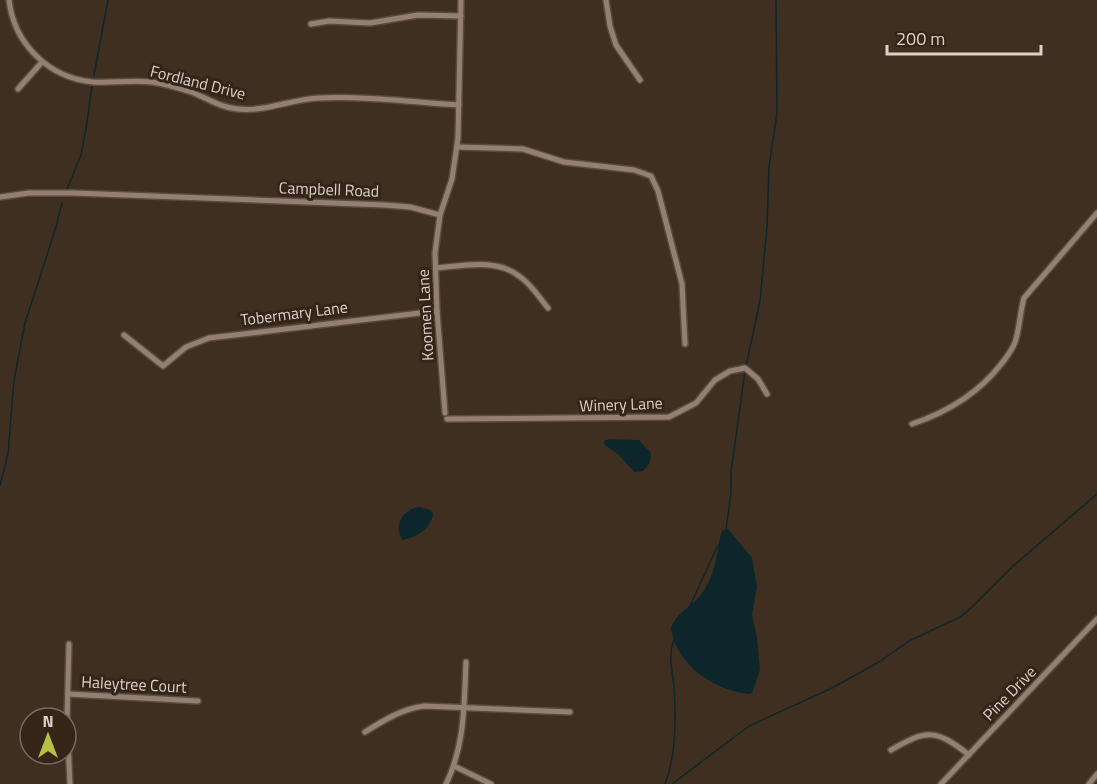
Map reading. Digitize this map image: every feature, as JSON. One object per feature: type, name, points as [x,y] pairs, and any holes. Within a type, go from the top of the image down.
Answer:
[{"type":"street","name":"Fordland Drive","points":[[9,0],[14,22],[26,46],[42,62],[62,73],[83,80],[153,82],[190,92],[217,104],[237,109],[258,109],[294,101],[324,98],[459,105]]},
{"type":"street","points":[[440,215],[452,179],[457,147],[461,0]]},
{"type":"street","points":[[606,0],[616,45],[640,80]]},
{"type":"street","points":[[311,24],[329,21],[370,23],[418,15],[461,16]]},
{"type":"street","points":[[18,89],[42,62]]},
{"type":"street","points":[[457,147],[524,149],[564,162],[634,170],[651,176],[658,191],[682,284],[685,344]]},
{"type":"street","name":"Campbell Road","points":[[0,197],[29,193],[74,193],[374,204],[410,207],[440,215]]},
{"type":"street","points":[[912,424],[958,403],[974,393],[992,376],[1016,340],[1024,298],[1097,213]]},
{"type":"street","name":"Koomen Lane","points":[[440,215],[435,243],[437,311],[446,416]]},
{"type":"street","points":[[436,268],[484,265],[504,267],[525,280],[548,308]]},
{"type":"street","name":"Tobermary Lane","points":[[124,335],[163,366],[186,346],[209,338],[437,311]]},
{"type":"street","name":"Winery Lane","points":[[446,416],[669,417],[696,404],[714,380],[730,371],[745,368],[758,379],[767,394]]},
{"type":"street","name":"Pine Drive","points":[[941,784],[1097,620]]},
{"type":"street","points":[[69,644],[70,784]]},
{"type":"street","points":[[446,784],[462,738],[466,662]]},
{"type":"street","name":"Haleytree Court","points":[[68,694],[198,701]]},
{"type":"street","points":[[364,732],[392,715],[410,709],[433,706],[570,712]]},
{"type":"street","points":[[891,750],[906,741],[930,734],[949,739],[969,755]]},
{"type":"street","points":[[454,766],[491,784]]},
{"type":"street","points":[[1089,784],[1097,774]]},
{"type":"water","points":[[609,439],[639,440],[651,453],[647,467],[643,471],[634,472],[619,455],[605,445],[604,441]]},
{"type":"water","points":[[419,507],[431,510],[432,519],[418,534],[402,540],[399,534],[401,519],[408,511]]},
{"type":"water","points":[[728,529],[752,558],[757,587],[752,614],[760,670],[752,693],[748,694],[722,687],[699,673],[680,653],[671,628],[679,614],[704,590],[714,567],[721,534],[723,530]]},
{"type":"waterway","points":[[94,75],[108,0]]},
{"type":"waterway","points":[[746,366],[760,301],[767,227],[769,167],[777,113],[776,0]]},
{"type":"waterway","points":[[87,122],[92,85]]},
{"type":"waterway","points":[[67,189],[81,155],[87,123]]},
{"type":"waterway","points":[[0,485],[8,454],[14,380],[25,323],[62,203]]},
{"type":"waterway","points":[[726,530],[731,493],[731,472],[745,371]]},
{"type":"waterway","points":[[672,784],[749,726],[832,688],[879,662],[909,641],[960,617],[1012,567],[1097,494]]},
{"type":"waterway","points":[[690,606],[718,545]]},
{"type":"waterway","points":[[665,784],[671,761],[675,723],[671,657],[674,640]]}]
